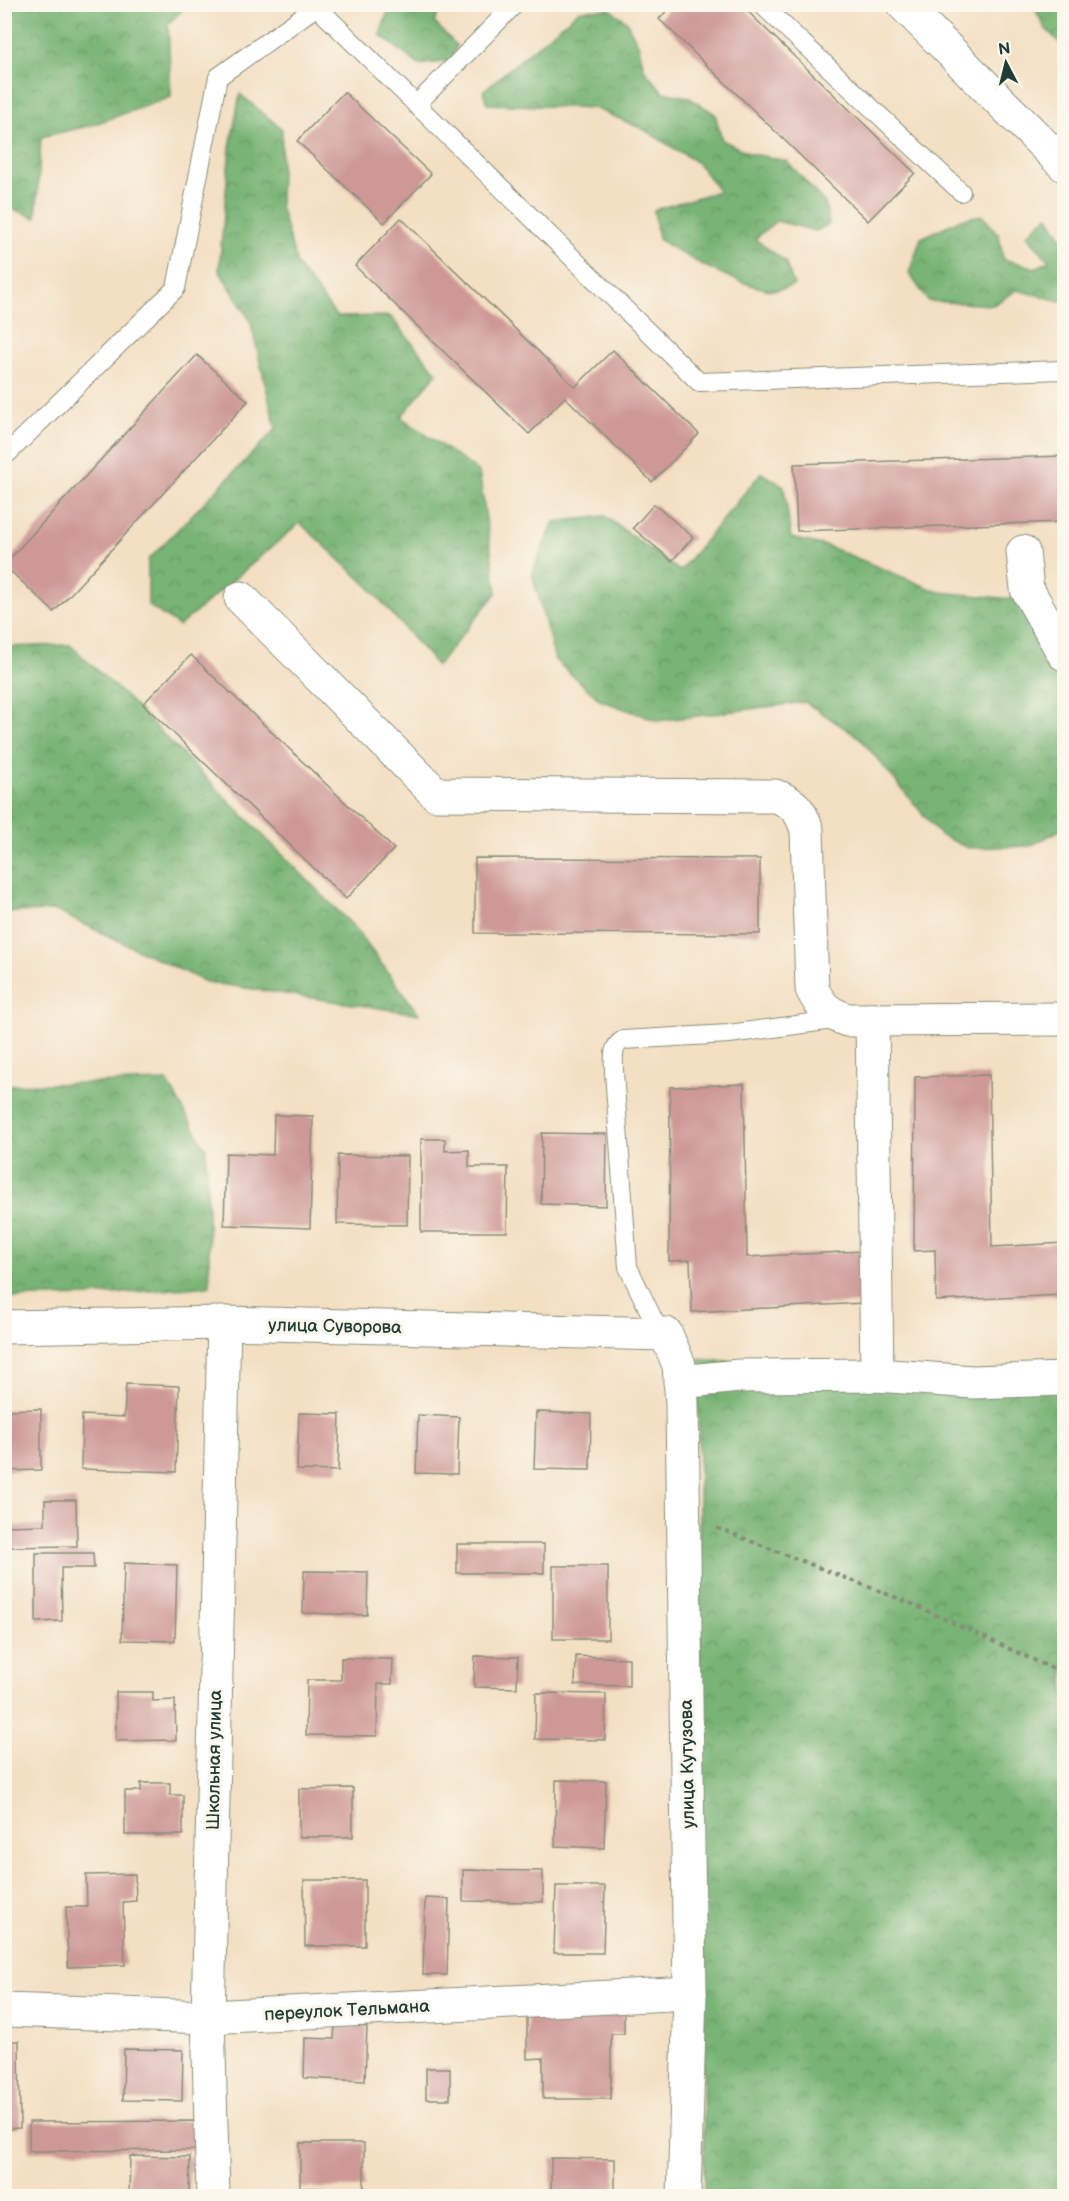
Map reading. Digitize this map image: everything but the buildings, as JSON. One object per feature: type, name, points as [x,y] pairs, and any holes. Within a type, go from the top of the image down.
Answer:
[{"type":"street","points":[[903,4],[1065,165]]},
{"type":"street","points":[[1023,552],[1027,589],[1065,654]]},
{"type":"street","points":[[241,598],[436,794],[775,796],[791,801],[802,814],[807,830],[812,989],[819,1004],[830,1014],[857,1019],[1065,1019]]},
{"type":"street","points":[[857,1019],[876,1374]]},
{"type":"street","name":"улица Суворова","points":[[4,1327],[224,1323],[666,1334]]},
{"type":"street","name":"Школьная улица","points":[[213,2196],[208,2017],[224,1323]]},
{"type":"street","name":"улица Кутузова","points":[[666,1334],[679,1365],[684,1515],[690,1993],[684,2196]]},
{"type":"street","points":[[680,1382],[739,1376],[876,1374],[973,1382],[1065,1379]]},
{"type":"street","name":"переулок Тельмана","points":[[4,2010],[208,2017],[690,1993]]},
{"type":"lane","points":[[416,105],[515,4]]},
{"type":"lane","points":[[761,4],[961,192]]},
{"type":"lane","points":[[4,457],[176,288],[218,77],[318,6],[699,382],[1065,370]]},
{"type":"lane","points":[[666,1334],[655,1323],[628,1267],[614,1071],[616,1043],[623,1040],[729,1034],[857,1019]]},
{"type":"path","points":[[684,1515],[910,1603],[1065,1674]]},
{"type":"green space","points":[[4,5],[187,5],[168,24],[171,97],[92,125],[41,137],[36,218],[5,206]]},
{"type":"green space","points":[[390,5],[443,5],[434,22],[457,46],[450,61],[419,65],[380,35]]},
{"type":"green space","points":[[1033,5],[1064,5],[1064,47],[1045,28]]},
{"type":"green space","points":[[610,9],[626,21],[639,46],[644,69],[663,92],[688,97],[715,114],[722,140],[748,153],[787,161],[825,203],[829,224],[816,231],[776,221],[755,239],[785,261],[794,285],[770,290],[740,282],[658,239],[654,210],[719,191],[698,163],[643,129],[594,108],[487,104],[483,91],[580,10]]},
{"type":"green space","points":[[240,94],[282,129],[280,206],[297,265],[337,317],[390,316],[437,373],[401,417],[479,472],[497,592],[437,666],[369,587],[300,523],[179,626],[148,605],[148,560],[276,429],[250,320],[219,270],[230,147]]},
{"type":"green space","points":[[982,215],[999,235],[1003,259],[1036,268],[1049,261],[1027,235],[1048,215],[1064,241],[1064,298],[1060,301],[1017,290],[993,305],[928,301],[909,273],[921,238],[961,219]]},
{"type":"green space","points":[[761,473],[784,486],[791,538],[827,546],[939,592],[1033,601],[1064,653],[1064,828],[1030,846],[968,848],[940,835],[860,738],[805,702],[658,721],[600,700],[555,660],[532,573],[554,522],[605,516],[680,571]]},
{"type":"green space","points":[[70,645],[127,698],[354,927],[419,1014],[206,982],[56,911],[5,912],[5,647]]},
{"type":"green space","points":[[167,1081],[206,1149],[210,1286],[89,1296],[5,1298],[5,1085]]},
{"type":"green space","points":[[698,1359],[923,1377],[1064,1366],[1064,2196],[704,2196]]}]
